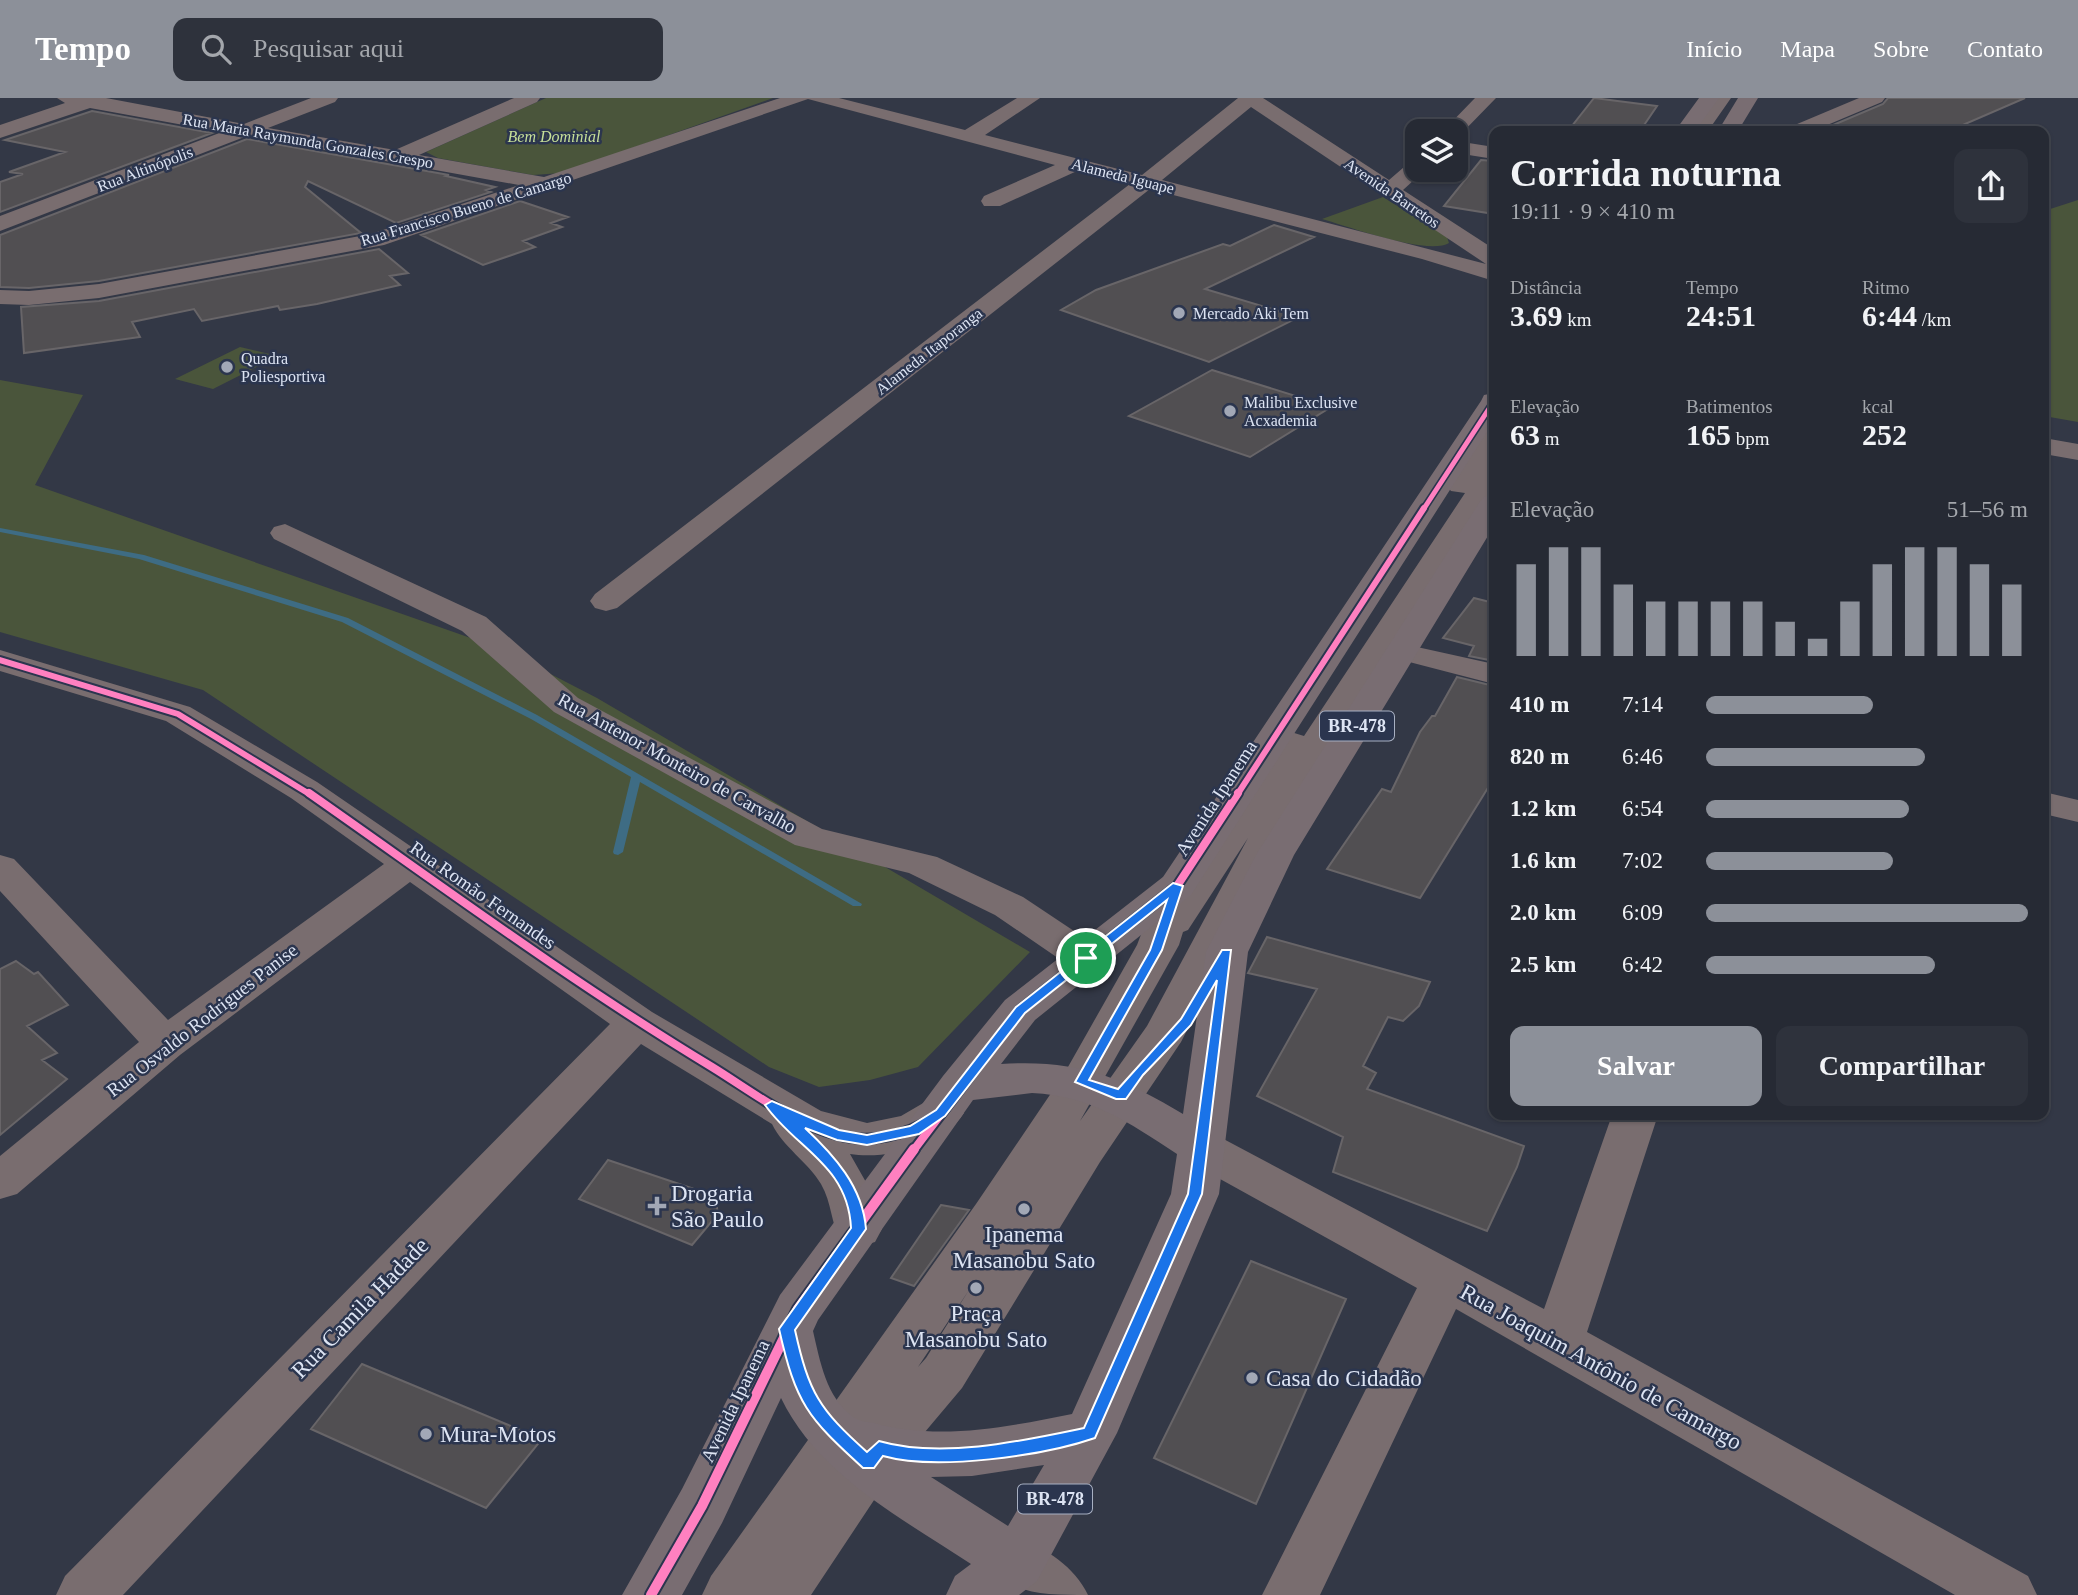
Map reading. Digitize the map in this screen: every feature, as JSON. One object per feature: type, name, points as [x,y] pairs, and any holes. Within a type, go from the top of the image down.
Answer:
[{"type":"main road","points":[[1689,126],[1709,98]]},
{"type":"main road","points":[[1731,126],[1748,98]]},
{"type":"main road","name":"Avenida Ipanema","points":[[651,1595],[702,1506],[787,1329],[950,1100],[1020,1010],[1177,886],[1489,409]]},
{"type":"main road","name":"BR-478","points":[[1017,1584],[1090,1433],[1195,1194],[1227,952],[1275,855],[1489,511]]},
{"type":"main road","points":[[950,1100],[1007,1077],[1061,1077],[1114,1083],[1200,1147]]},
{"type":"main road","points":[[787,1329],[797,1373],[810,1403],[1017,1584]]},
{"type":"main road","points":[[862,1449],[901,1454],[1002,1452],[1090,1433]]},
{"type":"street","name":"Rua Maria Raymunda Gonzales Crespo","points":[[67,98],[94,100],[244,130],[549,184]]},
{"type":"street","name":"Rua Altinópolis","points":[[0,225],[328,98]]},
{"type":"street","points":[[397,157],[530,98]]},
{"type":"street","name":"Rua Francisco Bueno de Camargo","points":[[0,297],[29,298],[99,291],[376,240],[799,98]]},
{"type":"street","name":"Alameda Iguape","points":[[816,98],[1430,254],[1489,272]]},
{"type":"street","points":[[969,136],[1030,98]]},
{"type":"street","name":"Alameda Itaporanga","points":[[606,601],[1146,182],[1250,98]]},
{"type":"street","name":"Avenida Barretos","points":[[1250,98],[1368,177],[1404,178],[1464,241],[1489,257]]},
{"type":"street","points":[[1465,119],[1486,98]]},
{"type":"street","points":[[1701,126],[1721,98]]},
{"type":"street","points":[[1719,126],[1737,98]]},
{"type":"street","points":[[1809,126],[1875,98]]},
{"type":"street","points":[[0,132],[94,100]]},
{"type":"street","name":"Avenida Barretos","points":[[1231,115],[1261,115],[1291,125]]},
{"type":"street","points":[[1468,149],[1489,152]]},
{"type":"street","points":[[992,201],[1075,164]]},
{"type":"street","points":[[1430,254],[1452,252],[1464,241]]},
{"type":"street","points":[[1156,950],[1489,443]]},
{"type":"street","points":[[2049,447],[2078,452]]},
{"type":"street","points":[[778,1595],[993,1217],[1114,1083],[1166,1032],[1309,757],[1489,478]]},
{"type":"street","name":"Rua Antenor Monteiro de Carvalho","points":[[285,533],[474,624],[566,705],[809,837],[923,865],[1009,906],[1086,958]]},
{"type":"street","points":[[1403,652],[1489,673]]},
{"type":"street","name":"Rua Romão Fernandes","points":[[0,660],[178,714],[304,790],[637,1022],[805,1123],[837,1135],[867,1140],[914,1130],[950,1100]]},
{"type":"street","points":[[2049,804],[2078,811]]},
{"type":"street","name":"Rua Osvaldo Rodrigues Panise","points":[[0,1182],[165,1044],[410,863]]},
{"type":"street","points":[[0,867],[165,1044]]},
{"type":"street","points":[[1114,1083],[1177,886]]},
{"type":"street","points":[[1114,1083],[1186,1022],[1227,952]]},
{"type":"street","name":"Rua Camila Hadade","points":[[85,1595],[637,1022]]},
{"type":"street","name":"Rua Romão Fernandes","points":[[772,1105],[807,1136],[841,1175],[858,1216],[858,1229]]},
{"type":"street","points":[[1558,1341],[1633,1120]]},
{"type":"street","name":"Rua Joaquim Antônio de Camargo","points":[[1200,1147],[1558,1341],[2003,1593]]},
{"type":"street","points":[[1291,1595],[1445,1281]]},
{"type":"street","points":[[731,1595],[862,1449]]},
{"type":"green space","name":"Bem Dominial","points":[[546,98],[773,98],[562,173],[533,175],[438,158],[426,152]]},
{"type":"green space","points":[[1383,197],[1447,237],[1449,243],[1424,246],[1406,243],[1322,219]]},
{"type":"green space","points":[[2078,200],[2078,422],[2049,417],[2049,209]]},
{"type":"green space","name":"Quadra Poliesportiva","points":[[240,347],[278,356],[213,389],[175,379]]},
{"type":"green space","points":[[0,380],[83,395],[35,485],[502,649],[597,698],[1030,952],[918,1067],[870,1080],[819,1087],[769,1067],[203,690],[0,632]]},
{"type":"building","points":[[1594,98],[1657,106],[1643,126],[1572,126]]},
{"type":"building","points":[[1888,98],[2025,98],[1961,126],[1831,126],[1883,104]]},
{"type":"building","points":[[92,111],[212,133],[0,212],[0,182],[23,174],[9,172],[65,152],[5,140]]},
{"type":"building","points":[[247,139],[449,175],[446,176],[495,187],[486,190],[491,192],[396,223],[308,181],[305,187],[361,233],[99,281],[29,288],[0,287],[0,235]]},
{"type":"building","points":[[1481,160],[1489,161],[1489,213],[1444,206],[1463,182],[1468,182],[1468,176]]},
{"type":"building","points":[[520,201],[568,217],[551,223],[562,227],[523,241],[535,247],[483,265],[421,235]]},
{"type":"building","name":"Mercado Aki Tem","points":[[1274,225],[1314,237],[1205,289],[1299,317],[1209,362],[1061,310],[1096,290],[1223,244],[1230,246]]},
{"type":"building","points":[[379,249],[408,273],[390,276],[400,285],[317,304],[280,310],[278,306],[202,321],[194,309],[132,322],[140,337],[24,353],[21,307],[99,301]]},
{"type":"building","name":"Malibu Exclusive Acxademia","points":[[1212,370],[1331,407],[1250,457],[1129,416]]},
{"type":"building","points":[[1474,598],[1489,602],[1489,660],[1469,656],[1474,646],[1443,638]]},
{"type":"building","points":[[1457,677],[1489,685],[1489,786],[1420,898],[1327,869],[1382,789],[1391,792],[1420,732],[1432,716],[1435,716]]},
{"type":"building","points":[[1267,937],[1430,982],[1419,1006],[1403,1021],[1388,1017],[1363,1066],[1376,1073],[1367,1089],[1524,1146],[1487,1231],[1333,1172],[1343,1137],[1257,1096],[1317,989],[1248,973]]},
{"type":"building","points":[[16,961],[34,974],[38,972],[68,1005],[27,1026],[57,1053],[42,1060],[67,1079],[0,1135],[0,969]]},
{"type":"building","name":"Drogaria São Paulo","points":[[608,1160],[715,1196],[718,1214],[692,1245],[579,1199]]},
{"type":"building","name":"Ipanema Masanobu Sato","points":[[941,1205],[969,1210],[914,1286],[891,1278]]},
{"type":"building","name":"Casa do Cidadão","points":[[1251,1261],[1346,1299],[1256,1504],[1154,1458]]},
{"type":"building","name":"Mura-Motos","points":[[362,1364],[542,1439],[486,1508],[311,1429]]},
{"type":"waterway","points":[[0,530],[141,557],[345,620],[534,717],[636,776]]},
{"type":"waterway","points":[[618,852],[636,776]]},
{"type":"waterway","points":[[636,776],[857,904]]},
{"type":"cycle path","points":[[651,1595],[702,1506],[798,1309],[959,1087],[1020,1010],[1177,886],[1489,409]]},
{"type":"cycle path","points":[[0,660],[178,714],[304,790],[637,1022],[805,1123],[837,1135],[867,1140],[914,1130],[933,1118]]},
{"type":"place","name":"Mercado Aki Tem","points":[[1179,313]]},
{"type":"place","name":"Quadra Poliesportiva","points":[[227,367]]},
{"type":"place","name":"Malibu Exclusive Acxademia","points":[[1230,411]]},
{"type":"place","name":"Drogaria São Paulo","points":[[657,1206]]},
{"type":"place","name":"Ipanema Masanobu Sato","points":[[1024,1209]]},
{"type":"place","name":"Praça Masanobu Sato","points":[[976,1288]]},
{"type":"place","name":"Casa do Cidadão","points":[[1252,1378]]},
{"type":"place","name":"Mura-Motos","points":[[426,1434]]},
{"type":"route","points":[[1177,886],[1156,950],[1082,1082],[1121,1095],[1138,1072],[1186,1022],[1227,952],[1195,1194],[1174,1243],[1090,1433],[1002,1452],[901,1454],[879,1448],[869,1463],[826,1425],[810,1403],[797,1373],[787,1329],[798,1309],[858,1229],[858,1216],[841,1175],[827,1156],[772,1105],[805,1123],[837,1135],[867,1140],[914,1130],[941,1113],[1020,1010],[1086,958],[1177,886]]}]
